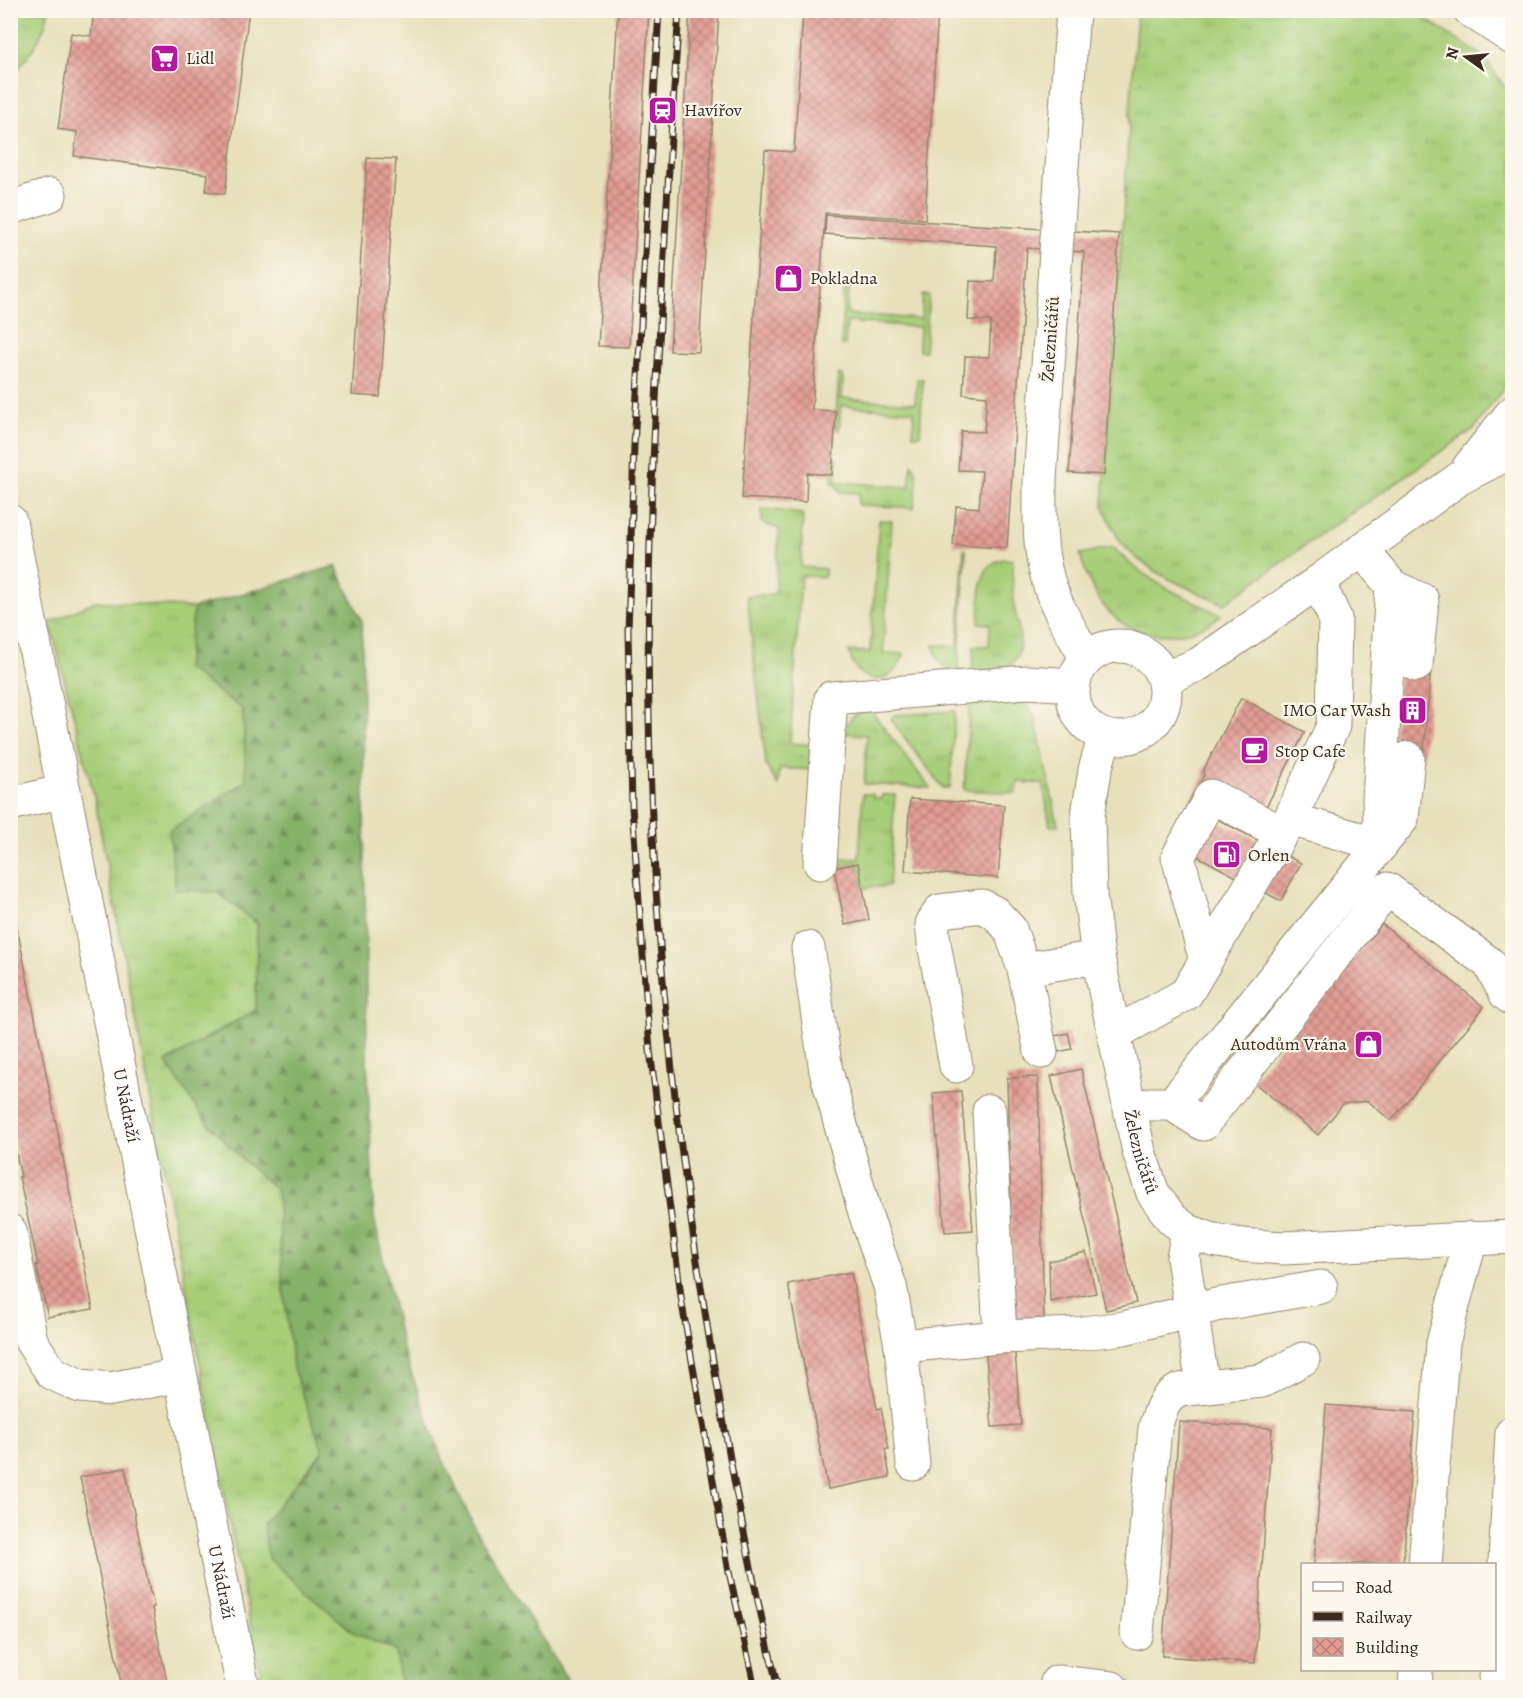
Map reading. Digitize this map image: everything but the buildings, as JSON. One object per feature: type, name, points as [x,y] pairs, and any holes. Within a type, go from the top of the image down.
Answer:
[{"type":"street","name":"Železničářů","points":[[1073,10],[1040,479],[1039,533],[1048,581],[1065,618],[1081,672],[1074,698],[1077,710],[1083,722],[1105,736],[1095,770],[1088,815],[1090,894],[1098,957],[1128,1104],[1139,1152],[1153,1193],[1172,1219],[1188,1231],[1213,1240],[1242,1245],[1283,1248],[1512,1237]]},
{"type":"street","points":[[1470,10],[1512,38]]},
{"type":"street","points":[[10,184],[50,195],[10,208]]},
{"type":"street","points":[[1460,478],[1512,413]]},
{"type":"street","points":[[1164,680],[1200,664],[1318,582],[1460,478],[1512,451]]},
{"type":"street","name":"U Nádraží","points":[[10,521],[243,1688]]},
{"type":"street","points":[[1362,550],[1392,586],[1422,600],[1416,665]]},
{"type":"street","points":[[1114,1034],[1186,994],[1286,826],[1333,726],[1335,618],[1318,582]]},
{"type":"street","points":[[1381,845],[1379,799],[1392,586]]},
{"type":"street","points":[[820,863],[831,698],[1028,682],[1081,672],[1108,647],[1120,645],[1132,647],[1152,659],[1160,668],[1166,692],[1164,704],[1159,716],[1141,733],[1130,737],[1105,736]]},
{"type":"street","points":[[1172,1104],[1402,819],[1408,758]]},
{"type":"street","points":[[10,804],[64,791]]},
{"type":"street","points":[[1206,961],[1178,857],[1211,796],[1286,826],[1381,845]]},
{"type":"street","points":[[1128,1104],[1172,1104],[1203,1124],[1387,889],[1489,963],[1506,994],[1512,999]]},
{"type":"street","points":[[956,1066],[932,924],[940,911],[981,906],[995,913],[1010,929],[1024,969],[1041,1052]]},
{"type":"street","points":[[808,948],[826,1071],[865,1213],[890,1286],[901,1346],[913,1464]]},
{"type":"street","points":[[1024,969],[1098,957]]},
{"type":"street","points":[[989,1111],[1000,1337]]},
{"type":"street","points":[[10,1231],[31,1341],[52,1373],[80,1386],[111,1389],[180,1375]]},
{"type":"street","points":[[1188,1231],[1184,1258],[1203,1386]]},
{"type":"street","points":[[1425,1563],[1443,1343],[1471,1238]]},
{"type":"street","points":[[901,1346],[1000,1337],[1075,1334],[1124,1328],[1216,1305],[1321,1287]]},
{"type":"street","points":[[1137,1633],[1157,1420],[1165,1400],[1172,1393],[1180,1390],[1262,1381],[1303,1359]]},
{"type":"street","points":[[1495,1688],[1512,1433]]},
{"type":"street","points":[[1415,1688],[1416,1671]]},
{"type":"street","points":[[1058,1682],[1112,1688]]},
{"type":"green space","points":[[11,10],[48,11],[44,29],[35,46],[11,76]]},
{"type":"green space","points":[[1137,11],[1413,11],[1484,57],[1510,95],[1512,103],[1512,376],[1474,429],[1224,604],[1169,579],[1142,563],[1121,542],[1103,505]]},
{"type":"green space","points":[[844,290],[849,290],[847,314],[921,319],[923,295],[929,295],[925,351],[919,351],[920,327],[847,322],[845,345],[841,345]]},
{"type":"green space","points":[[839,374],[843,375],[842,398],[915,403],[917,379],[923,379],[920,435],[913,435],[914,411],[841,406],[839,430],[835,429]]},
{"type":"green space","points":[[833,458],[837,458],[836,482],[909,487],[912,464],[917,478],[914,508],[858,505],[859,493],[841,492],[832,482]]},
{"type":"green space","points":[[762,509],[803,514],[801,567],[825,569],[825,577],[801,576],[790,743],[813,745],[812,770],[780,768],[778,785],[766,766],[747,596],[775,594],[779,529],[762,523]]},
{"type":"green space","points":[[879,520],[892,521],[883,653],[904,654],[892,673],[875,679],[859,672],[849,651],[870,652]]},
{"type":"green space","points":[[1113,547],[1124,559],[1150,578],[1221,615],[1209,624],[1180,634],[1149,633],[1121,622],[1109,612],[1095,592],[1080,554]]},
{"type":"green space","points":[[964,549],[966,550],[958,673],[941,663],[934,645],[958,646]]},
{"type":"green space","points":[[1004,559],[1013,560],[1013,598],[1020,635],[1018,653],[1007,668],[972,673],[974,646],[989,646],[990,624],[979,623],[981,585],[988,568]]},
{"type":"green space","points":[[336,566],[362,621],[367,1060],[374,1218],[402,1347],[439,1451],[476,1531],[572,1687],[401,1687],[396,1651],[353,1632],[268,1558],[263,1524],[323,1451],[293,1368],[283,1284],[277,1190],[248,1165],[204,1119],[166,1062],[256,1010],[257,924],[217,892],[176,890],[169,831],[246,781],[243,710],[186,668],[194,608]]},
{"type":"green space","points":[[95,601],[194,608],[187,668],[243,710],[246,781],[217,892],[257,924],[256,1010],[197,1043],[204,1119],[248,1165],[277,1190],[283,1284],[293,1368],[323,1451],[263,1524],[353,1632],[396,1651],[401,1687],[263,1687],[232,1534],[94,796],[50,623]]},
{"type":"green space","points":[[1013,699],[1027,705],[1035,718],[1058,825],[1050,826],[1043,784],[1018,782],[1016,793],[964,790],[970,701]]},
{"type":"green space","points":[[869,708],[930,788],[864,784],[867,735],[843,733],[852,717]]},
{"type":"green space","points":[[955,711],[950,789],[943,788],[891,720],[894,715]]},
{"type":"green space","points":[[863,794],[873,794],[873,798],[895,795],[889,886],[863,888],[858,863],[834,868],[835,858],[859,859]]},
{"type":"railway","points":[[659,10],[634,446],[628,632],[632,807],[650,1050],[682,1304],[729,1572],[755,1688]]},
{"type":"railway","points":[[679,10],[657,373],[649,568],[649,714],[656,885],[662,971],[692,1228],[725,1433],[761,1616],[778,1688]]},
{"type":"place","name":"Lidl","points":[[165,58]]},
{"type":"place","name":"Havířov","points":[[663,110]]},
{"type":"place","name":"Pokladna","points":[[789,278]]},
{"type":"place","name":"IMO Car Wash","points":[[1412,710]]},
{"type":"place","name":"Stop Cafe","points":[[1254,751]]},
{"type":"place","name":"Orlen","points":[[1227,855]]},
{"type":"place","name":"Autodům Vrána","points":[[1368,1044]]}]
